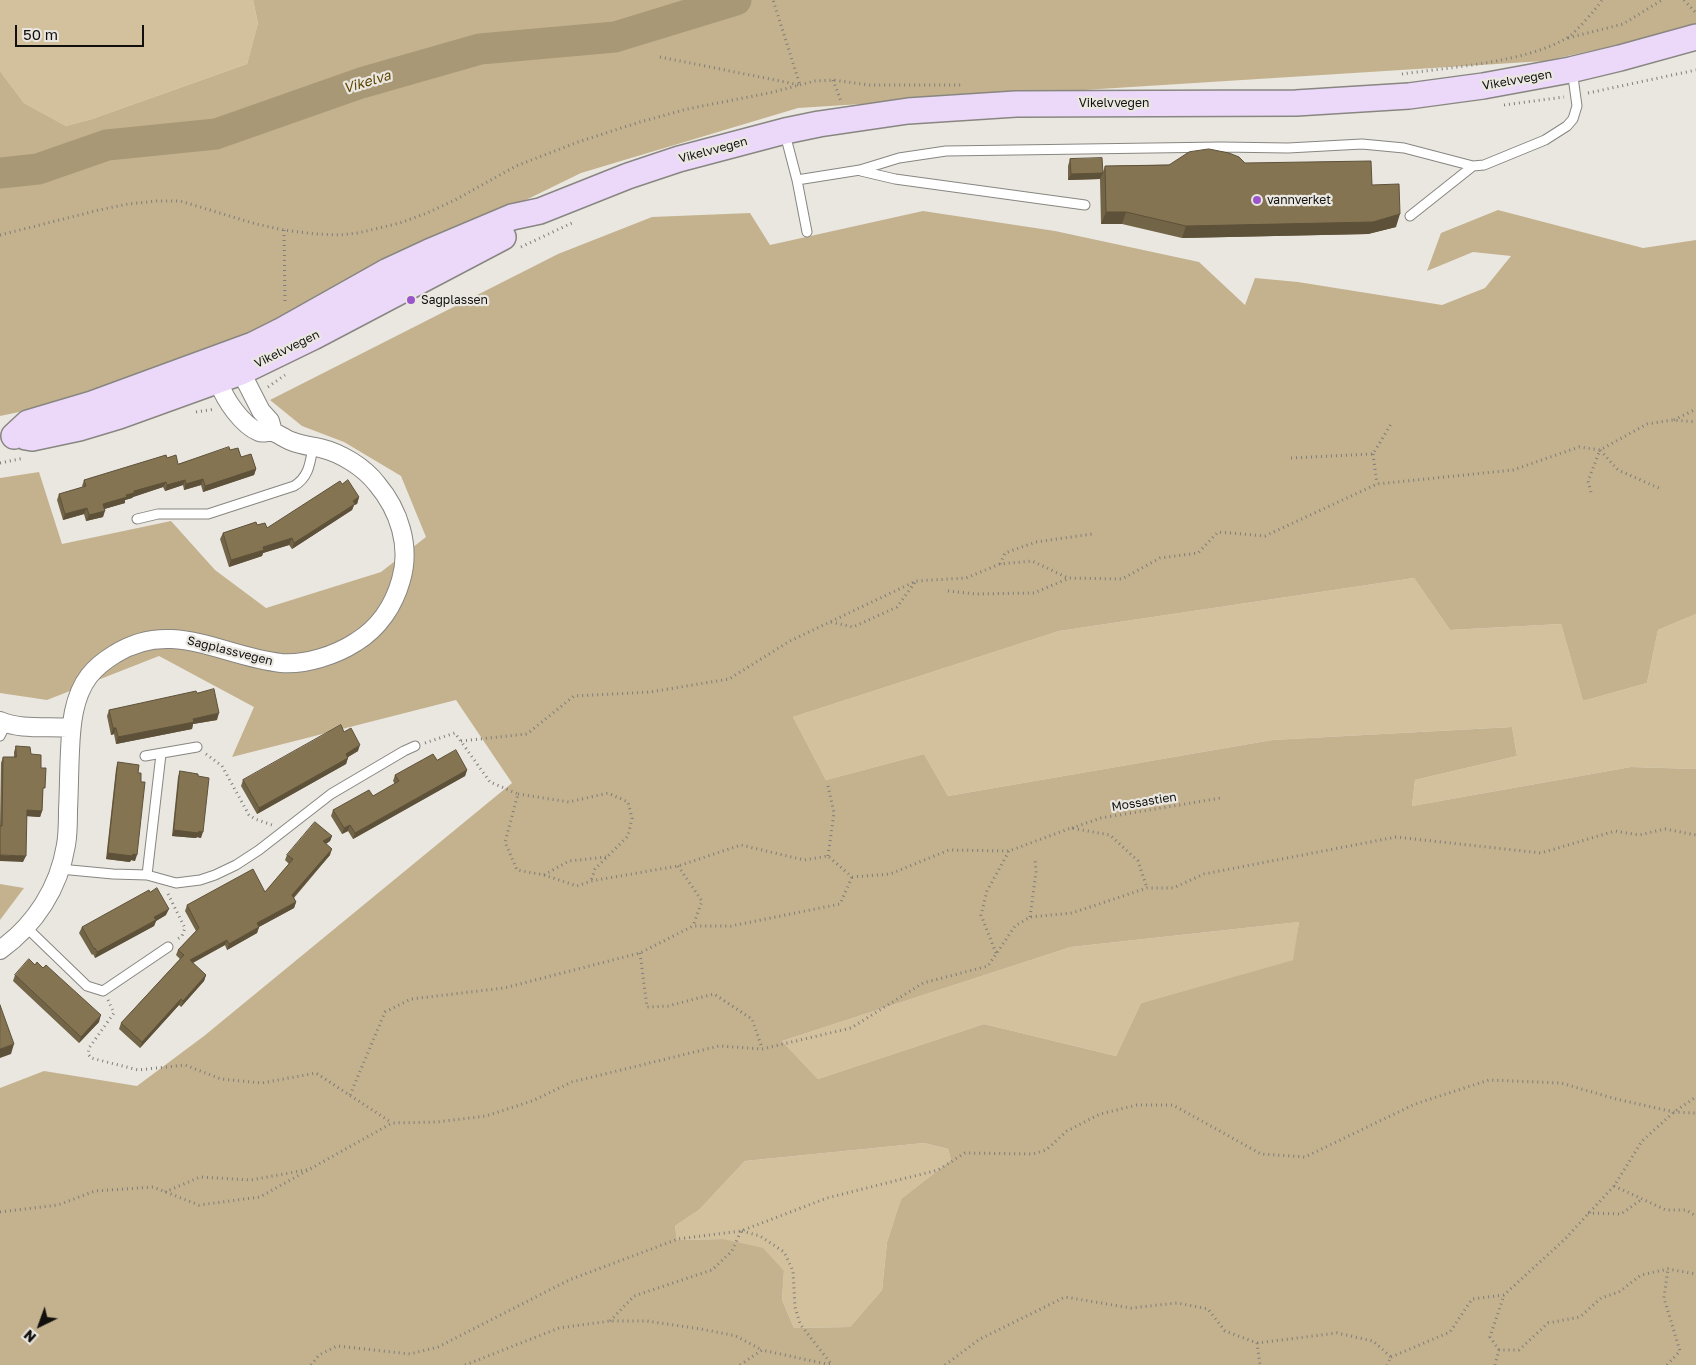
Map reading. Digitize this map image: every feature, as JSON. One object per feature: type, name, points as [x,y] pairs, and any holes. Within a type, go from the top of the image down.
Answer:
[{"type":"street","name":"Vikelvvegen","points":[[219,370],[253,345],[388,271],[421,256],[512,218],[540,211],[628,176],[680,159],[784,131],[908,111],[1016,104],[1296,102],[1408,96],[1484,86],[1570,70],[1696,36]]},
{"type":"street","name":"Vikelvvegen","points":[[7,437],[28,423],[92,404],[219,370],[241,372],[313,337],[518,229],[540,211]]},
{"type":"street","name":"Sagplassvegen","points":[[0,950],[27,928],[47,900],[60,869],[67,842],[71,728],[79,695],[88,677],[105,661],[132,645],[152,639],[179,638],[266,660],[294,663],[330,655],[348,648],[364,637],[378,623],[395,597],[403,574],[404,539],[389,498],[369,475],[352,462],[336,454],[288,441],[273,432],[261,433],[244,421],[236,413],[219,370]]},
{"type":"street","points":[[241,372],[261,411],[270,421],[273,432]]},
{"type":"street","points":[[2,727],[71,728]]},
{"type":"lane","points":[[797,180],[860,170],[899,158],[946,151],[1221,147],[1288,148],[1362,144],[1404,148],[1473,166],[1494,162],[1556,134],[1568,126],[1573,119],[1577,106],[1570,70]]},
{"type":"lane","points":[[784,131],[797,180],[807,232]]},
{"type":"lane","points":[[1410,216],[1473,166]]},
{"type":"lane","points":[[860,170],[896,179],[1085,205]]},
{"type":"lane","points":[[137,519],[158,514],[208,514],[294,486],[305,477],[314,447]]},
{"type":"lane","points":[[60,869],[147,875],[176,882],[187,882],[215,876],[259,850],[331,794],[415,746]]},
{"type":"lane","points":[[145,756],[197,747]]},
{"type":"lane","points":[[147,875],[161,754]]},
{"type":"lane","points":[[27,928],[87,986],[103,991],[168,947]]},
{"type":"path","points":[[660,57],[800,85],[773,0]]},
{"type":"path","points":[[1568,38],[1623,24],[1662,0]]},
{"type":"path","points":[[1684,0],[1696,12]]},
{"type":"path","points":[[1494,106],[1576,95],[1632,85],[1696,70]]},
{"type":"path","points":[[520,248],[578,220]]},
{"type":"path","points":[[283,330],[286,311],[284,230]]},
{"type":"path","points":[[263,390],[288,373]]},
{"type":"path","points":[[1673,420],[1696,409]]},
{"type":"path","points":[[1591,492],[1588,481],[1600,450],[1647,424],[1673,420],[1696,422]]},
{"type":"path","points":[[1377,484],[1373,454],[1391,424]]},
{"type":"path","points":[[948,591],[976,594],[1034,592],[1068,578],[1122,579],[1160,558],[1198,553],[1218,532],[1265,536],[1377,484],[1513,470],[1579,446],[1600,450],[1618,470],[1661,489]]},
{"type":"path","points":[[1291,458],[1373,454]]},
{"type":"path","points":[[1000,564],[1005,553],[1036,542],[1092,534]]},
{"type":"path","points":[[461,741],[527,734],[574,696],[650,692],[729,679],[790,641],[916,581],[966,578],[1000,564],[1032,561],[1068,578]]},
{"type":"path","points":[[831,622],[853,627],[897,607],[916,581]]},
{"type":"path","points":[[415,746],[455,733],[490,782],[518,794],[569,802],[608,794],[628,802],[632,818],[628,836],[596,868],[590,881]]},
{"type":"path","points":[[197,747],[222,766],[249,815],[254,819],[284,830]]},
{"type":"path","points":[[828,786],[834,813],[828,856]]},
{"type":"path","points":[[518,794],[505,842],[517,870],[544,875],[577,886],[590,881],[678,866],[741,846],[804,860],[828,856]]},
{"type":"path","name":"Mossastien","points":[[1009,851],[1101,818],[1221,798]]},
{"type":"path","points":[[1071,828],[1110,835],[1138,861],[1147,888]]},
{"type":"path","points":[[0,1212],[58,1206],[95,1191],[153,1187],[199,1205],[260,1198],[392,1123],[437,1122],[486,1116],[532,1101],[572,1082],[719,1046],[762,1048],[852,1028],[923,983],[988,966],[1015,926],[1030,917],[1072,913],[1147,888],[1173,888],[1204,874],[1396,837],[1541,853],[1615,831],[1639,835],[1665,829],[1696,835]]},
{"type":"path","points":[[828,856],[852,877],[890,874],[949,850],[1009,851],[987,891],[981,915],[996,953]]},
{"type":"path","points":[[544,875],[569,860],[607,857]]},
{"type":"path","points":[[1030,917],[1036,872],[1035,860]]},
{"type":"path","points":[[678,866],[702,901],[693,926]]},
{"type":"path","points":[[350,1095],[385,1012],[411,999],[504,988],[640,953],[693,926],[731,926],[840,904],[852,877]]},
{"type":"path","points":[[161,879],[185,928],[182,936],[168,947]]},
{"type":"path","points":[[640,953],[647,1007],[668,1006],[714,994],[752,1020],[762,1048]]},
{"type":"path","points":[[103,991],[114,1013],[89,1048],[88,1054],[91,1058],[138,1070],[185,1066],[221,1079],[262,1083],[316,1073],[392,1123]]},
{"type":"path","points":[[311,1365],[319,1355],[337,1346],[410,1354],[438,1347],[569,1280],[678,1239],[741,1230],[827,1198],[938,1170],[965,1153],[1033,1154],[1046,1150],[1067,1131],[1100,1114],[1137,1106],[1173,1105],[1261,1154],[1305,1157],[1415,1104],[1489,1080],[1561,1083],[1616,1099],[1674,1112],[1696,1113]]},
{"type":"path","points":[[1500,1350],[1490,1337],[1504,1295],[1565,1239],[1614,1186],[1642,1141],[1674,1112],[1696,1097]]},
{"type":"path","points":[[165,1192],[200,1177],[251,1180],[314,1168]]},
{"type":"path","points":[[1614,1186],[1666,1210],[1686,1210],[1696,1216]]},
{"type":"path","points":[[1588,1213],[1621,1214],[1642,1199]]},
{"type":"path","points":[[610,1320],[634,1296],[712,1270],[732,1251],[741,1230]]},
{"type":"path","points":[[741,1230],[760,1236],[784,1252],[793,1271],[795,1307],[800,1324],[832,1365]]},
{"type":"path","points":[[1500,1350],[1519,1350],[1548,1323],[1580,1317],[1601,1298],[1619,1292],[1641,1275],[1668,1269],[1696,1274]]},
{"type":"path","points":[[1667,1365],[1680,1351],[1664,1298],[1668,1269]]},
{"type":"path","points":[[1387,1365],[1391,1357],[1450,1332],[1472,1300],[1504,1295]]},
{"type":"path","points":[[945,1365],[980,1339],[1065,1297],[1132,1308],[1177,1303],[1208,1309],[1225,1331],[1257,1343],[1337,1334],[1373,1341],[1391,1357]]},
{"type":"path","points":[[464,1365],[559,1328],[610,1320],[646,1321],[727,1334],[736,1336],[762,1350],[832,1365]]},
{"type":"path","points":[[1257,1343],[1260,1365]]},
{"type":"path","points":[[740,1365],[762,1350]]},
{"type":"path","points":[[1495,1365],[1500,1350]]},
{"type":"shaded area","points":[[0,0],[253,0],[258,23],[247,64],[92,119],[66,126],[24,103],[0,71]]},
{"type":"shaded area","points":[[253,0],[1696,0],[1696,24],[1646,39],[1544,61],[798,108],[581,173],[278,321],[164,367],[24,411],[0,416],[0,71],[24,103],[66,126],[92,119],[247,64],[258,23]]},
{"type":"shaded area","points":[[1498,210],[1643,248],[1696,240],[1696,614],[1658,630],[1647,683],[1583,701],[1561,624],[1450,630],[1414,578],[1059,631],[793,717],[826,780],[924,754],[948,796],[1272,740],[1512,727],[1517,756],[1415,780],[1412,806],[1631,767],[1696,769],[1696,1365],[0,1365],[0,1088],[44,1071],[137,1086],[204,1036],[512,783],[456,700],[232,757],[254,707],[159,656],[47,700],[0,693],[0,478],[39,472],[62,544],[171,521],[215,570],[266,608],[381,572],[426,537],[401,476],[344,442],[302,426],[270,400],[558,254],[652,217],[750,213],[770,245],[923,211],[1055,231],[1199,262],[1245,305],[1255,278],[1298,282],[1442,305],[1485,288],[1511,256],[1473,252],[1427,271],[1441,233]],"holes":[[[1299,922],[1293,960],[1141,1003],[1116,1056],[984,1024],[818,1079],[782,1041],[1071,947]],[[924,1143],[948,1149],[951,1160],[901,1199],[887,1242],[882,1290],[850,1327],[794,1328],[782,1300],[784,1271],[763,1248],[723,1239],[677,1240],[675,1226],[699,1210],[745,1161]]]},
{"type":"shaded area","points":[[1414,578],[1450,630],[1561,624],[1583,701],[1647,683],[1658,630],[1696,614],[1696,769],[1631,767],[1412,806],[1415,780],[1517,756],[1512,727],[1272,740],[948,796],[924,754],[826,780],[793,717],[1059,631]]},
{"type":"shaded area","points":[[0,884],[24,888],[0,920]]},
{"type":"shaded area","points":[[1299,922],[1294,960],[1141,1003],[1116,1056],[984,1024],[818,1079],[782,1041],[1071,947]]},
{"type":"shaded area","points":[[924,1143],[948,1149],[951,1160],[901,1199],[887,1242],[882,1290],[850,1327],[794,1328],[782,1300],[784,1271],[723,1239],[677,1240],[675,1226],[699,1210],[745,1161]]},
{"type":"building","name":"vannverket","points":[[1209,149],[1229,153],[1239,157],[1245,163],[1371,161],[1372,185],[1399,184],[1400,214],[1373,222],[1186,226],[1126,212],[1106,212],[1105,166],[1169,165],[1189,152]]},
{"type":"building","points":[[1102,158],[1103,173],[1071,174],[1070,159]]},
{"type":"building","points":[[229,447],[230,450],[238,448],[241,457],[251,454],[256,469],[205,486],[203,479],[186,484],[185,480],[167,485],[166,482],[134,491],[134,493],[126,495],[127,497],[103,504],[105,511],[89,515],[87,508],[65,514],[59,494],[86,486],[84,480],[166,455],[167,458],[176,455],[178,464]]},
{"type":"building","points":[[348,480],[359,497],[353,501],[355,504],[294,543],[292,538],[263,547],[264,550],[231,560],[223,533],[256,522],[257,525],[265,523],[267,528],[340,481],[342,484]]},
{"type":"building","points":[[214,689],[219,713],[193,719],[194,722],[118,737],[116,728],[113,728],[109,710],[196,691],[197,693]]},
{"type":"building","points":[[341,725],[344,732],[351,728],[360,745],[346,754],[348,758],[259,808],[243,780]]},
{"type":"building","points":[[16,746],[30,747],[31,754],[41,755],[41,768],[46,768],[42,811],[27,810],[26,856],[0,855],[3,757],[16,757]]},
{"type":"building","points":[[456,750],[467,770],[355,833],[350,825],[344,828],[333,810],[369,790],[373,796],[399,781],[395,775],[433,754],[437,760]]},
{"type":"building","points":[[118,762],[139,765],[138,773],[141,773],[141,782],[145,782],[137,855],[133,854],[132,856],[108,853]]},
{"type":"building","points":[[180,771],[209,778],[203,832],[174,830]]},
{"type":"building","points":[[315,822],[332,836],[323,841],[332,849],[292,895],[296,902],[257,923],[259,927],[229,944],[227,940],[190,960],[206,975],[183,1001],[181,999],[142,1042],[121,1023],[184,955],[178,950],[199,928],[187,905],[253,869],[265,892],[293,859],[287,855]]},
{"type":"building","points":[[157,888],[169,909],[154,917],[156,920],[97,952],[82,927],[149,890],[150,892]]},
{"type":"building","points":[[29,959],[35,965],[37,962],[43,968],[46,965],[101,1015],[81,1037],[15,975]]},
{"type":"building","points":[[0,1005],[14,1044],[0,1049]]},
{"type":"waterway","name":"Vikelva","points":[[0,173],[38,169],[107,145],[216,134],[361,83],[480,49],[615,37],[736,0]]},
{"type":"place","name":"vannverket","points":[[1257,200]]},
{"type":"place","name":"Sagplassen","points":[[411,300]]}]
